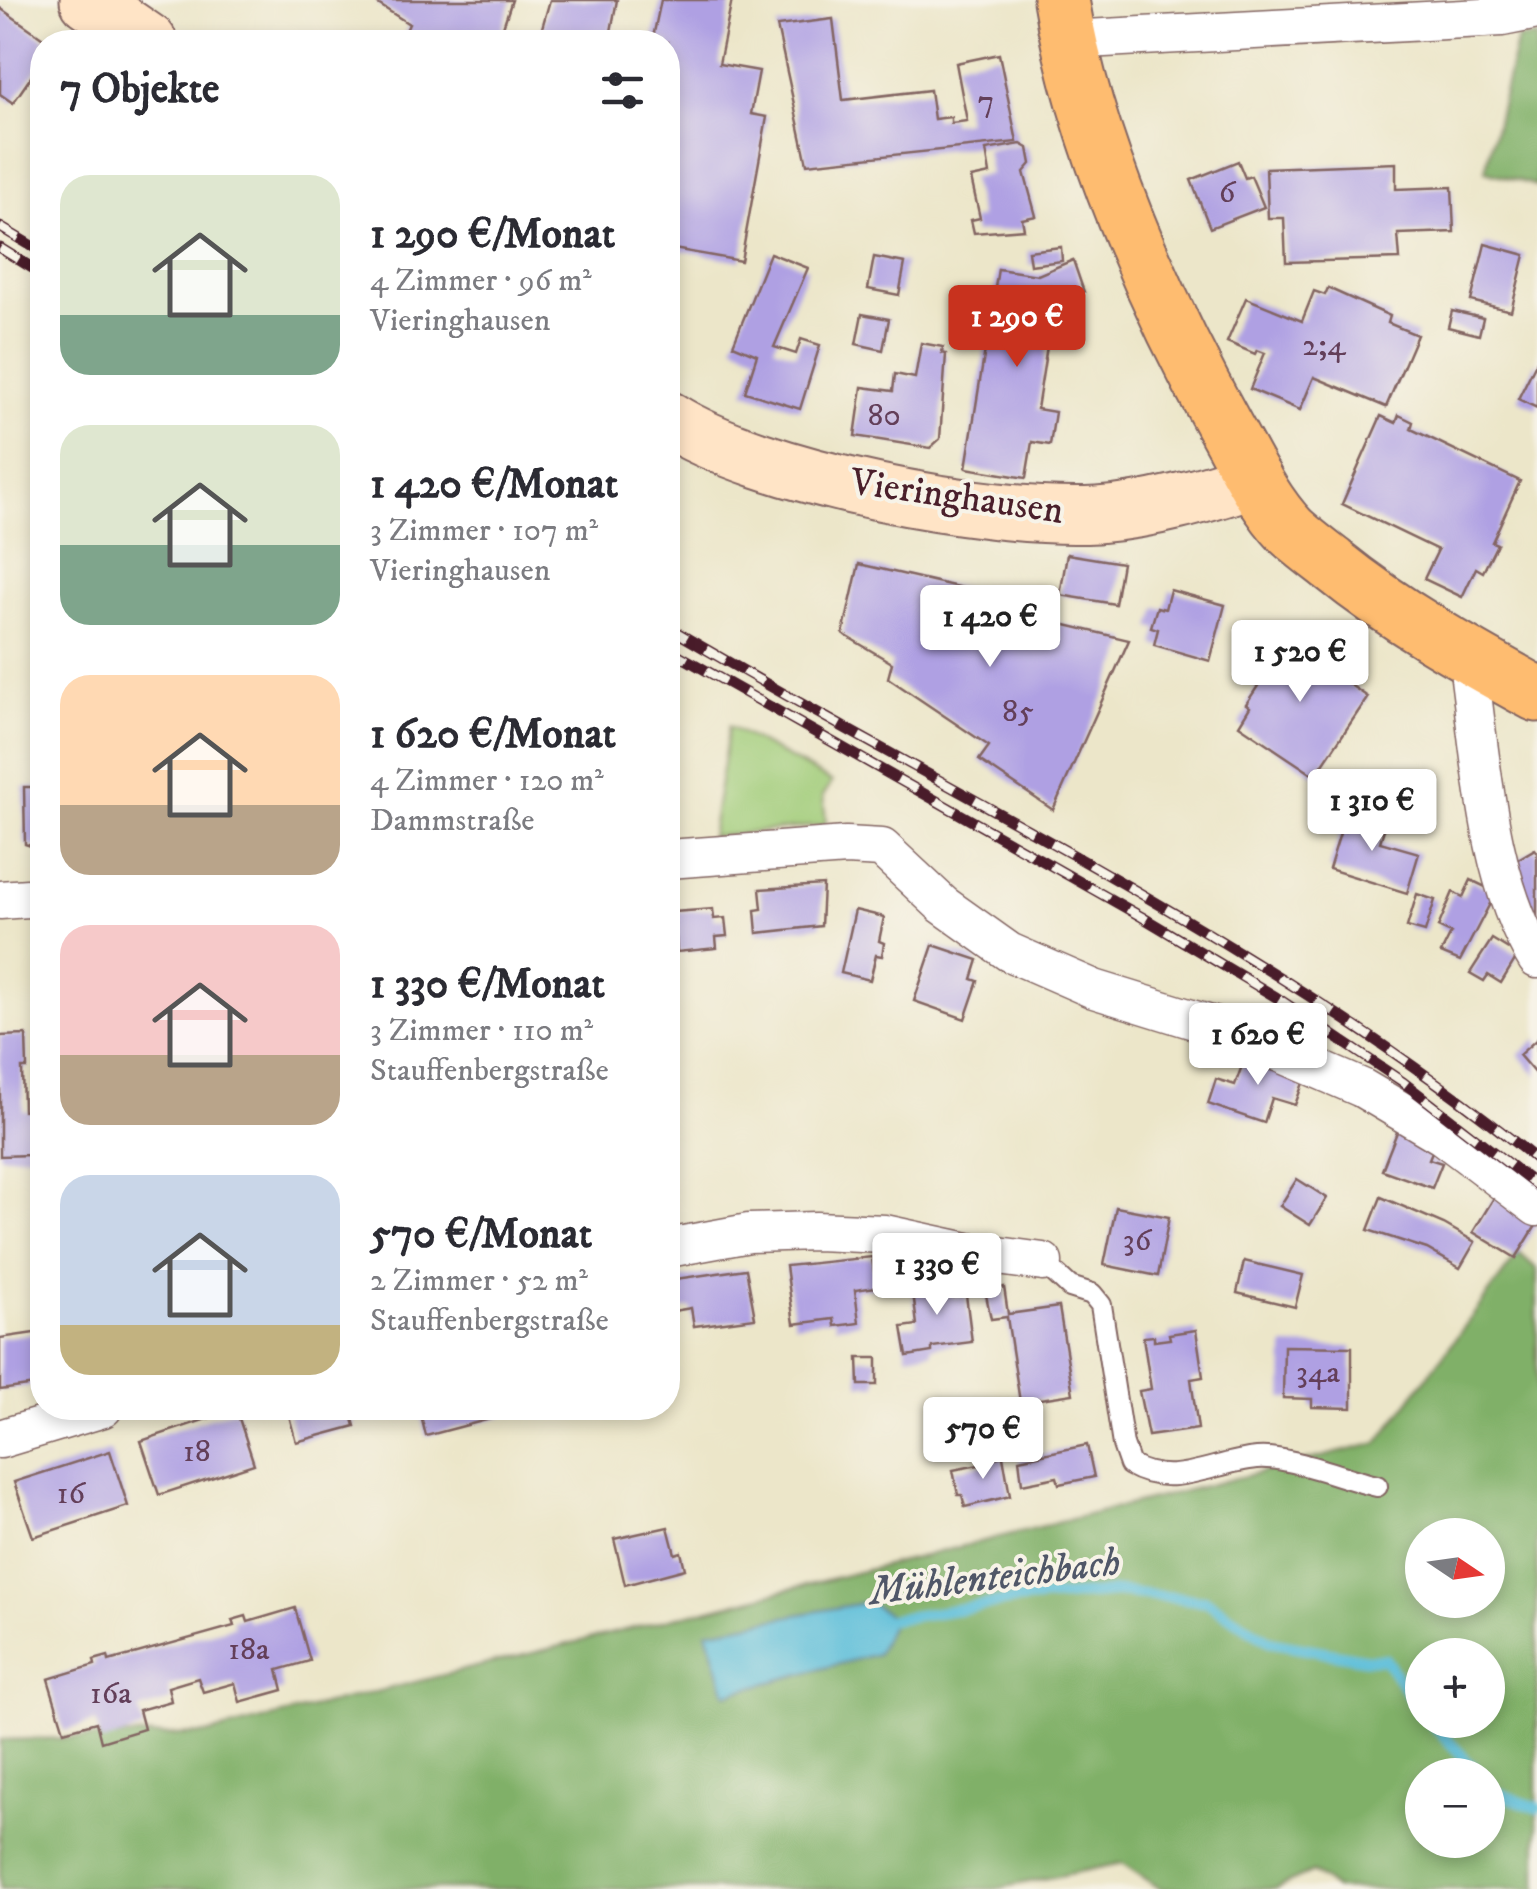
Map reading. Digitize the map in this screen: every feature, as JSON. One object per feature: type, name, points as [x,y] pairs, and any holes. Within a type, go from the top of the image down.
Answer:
[{"type":"main road","points":[[88,0],[132,30]]},
{"type":"main road","points":[[1064,20],[1116,188],[1184,352],[1254,480],[1290,530],[1363,589],[1467,656],[1537,694]]},
{"type":"main road","name":"Vieringhausen","points":[[680,425],[729,450],[868,488],[958,505],[1053,516],[1177,504],[1254,480]]},
{"type":"street","points":[[1064,20],[1502,17],[1537,10]]},
{"type":"street","points":[[1467,656],[1497,864],[1517,922],[1537,960]]},
{"type":"street","points":[[680,858],[846,846],[882,848],[944,905],[1009,952],[1094,989],[1230,1031],[1362,1088],[1443,1136],[1537,1207]]},
{"type":"street","points":[[0,900],[30,898]]},
{"type":"street","points":[[680,1246],[749,1233],[884,1234],[968,1252],[1043,1262]]},
{"type":"street","points":[[0,1440],[64,1420]]},
{"type":"lane","points":[[1043,1262],[1070,1287],[1092,1294],[1100,1306],[1130,1466],[1162,1478],[1260,1458],[1377,1486]]},
{"type":"green space","points":[[1537,37],[1537,186],[1485,171],[1517,39]]},
{"type":"green space","points":[[729,726],[832,782],[823,796],[824,825],[711,837]]},
{"type":"green space","points":[[1519,1253],[1537,1269],[1537,1889],[1335,1889],[1313,1872],[1274,1889],[1161,1889],[1122,1863],[995,1889],[0,1889],[0,1740],[206,1734],[1378,1443]]},
{"type":"water","points":[[868,1602],[894,1618],[877,1654],[726,1694],[707,1631]]},
{"type":"building","points":[[379,0],[512,0],[502,30],[406,30],[409,24],[378,4]]},
{"type":"building","points":[[550,0],[617,0],[611,30],[541,30]]},
{"type":"building","points":[[661,0],[732,0],[719,64],[759,71],[751,114],[767,117],[741,261],[680,250],[680,30],[655,30]]},
{"type":"building","points":[[0,8],[32,30],[30,78],[13,103],[0,94]]},
{"type":"building","points":[[833,19],[843,100],[930,90],[934,119],[951,117],[951,123],[967,121],[956,63],[999,54],[1017,142],[807,164],[777,26]]},
{"type":"building","points":[[1021,144],[1028,148],[1031,164],[1024,172],[1036,216],[1022,219],[1024,229],[974,233],[971,220],[980,218],[971,178],[990,174],[986,150]]},
{"type":"building","points":[[1238,161],[1245,178],[1251,176],[1264,207],[1210,228],[1191,180]]},
{"type":"building","points":[[1396,163],[1396,189],[1452,187],[1454,232],[1398,234],[1400,259],[1286,262],[1284,218],[1268,218],[1266,168]]},
{"type":"building","points":[[1485,244],[1525,255],[1511,311],[1471,301]]},
{"type":"building","points":[[1061,247],[1062,261],[1030,265],[1028,251]]},
{"type":"building","points":[[770,253],[808,268],[774,347],[796,354],[801,339],[820,345],[800,409],[745,392],[757,355],[733,345]]},
{"type":"building","points":[[874,257],[905,263],[899,295],[868,289]]},
{"type":"building","points":[[1073,260],[1084,292],[1054,303],[1037,409],[1055,412],[1050,445],[1032,442],[1026,478],[966,468],[998,269],[1038,275]]},
{"type":"building","points":[[1328,288],[1390,316],[1388,323],[1417,335],[1386,407],[1314,377],[1300,410],[1250,389],[1265,353],[1257,350],[1255,354],[1227,342],[1246,298],[1302,321],[1314,291],[1325,295]]},
{"type":"building","points":[[1452,311],[1483,318],[1479,335],[1448,327]]},
{"type":"building","points":[[862,314],[889,319],[883,350],[856,344]]},
{"type":"building","points":[[921,343],[943,347],[942,353],[946,354],[940,439],[930,448],[855,436],[862,387],[893,391],[895,374],[915,378]]},
{"type":"building","points":[[1537,361],[1537,408],[1518,399]]},
{"type":"building","points":[[1399,415],[1413,422],[1411,429],[1520,481],[1483,572],[1476,568],[1462,597],[1424,579],[1438,550],[1342,504],[1381,416],[1396,423]]},
{"type":"building","points":[[1067,554],[1122,563],[1115,604],[1060,595]]},
{"type":"building","points":[[859,564],[1031,604],[1028,616],[1129,640],[1053,810],[979,760],[989,746],[888,678],[892,663],[843,634]]},
{"type":"building","points":[[1170,590],[1225,605],[1210,661],[1154,645],[1158,629],[1151,627],[1157,607],[1165,609]]},
{"type":"building","points":[[1270,633],[1280,639],[1285,635],[1302,647],[1302,652],[1368,697],[1315,776],[1239,725],[1258,686],[1253,683],[1267,663],[1260,658]]},
{"type":"building","points":[[24,787],[30,787],[30,846],[25,844]]},
{"type":"building","points":[[1352,808],[1386,823],[1380,842],[1419,853],[1407,893],[1329,869]]},
{"type":"building","points":[[1535,849],[1537,852],[1537,930],[1508,865]]},
{"type":"building","points":[[1471,880],[1496,892],[1460,961],[1441,953],[1451,933],[1438,927],[1453,892],[1463,897]]},
{"type":"building","points":[[823,885],[821,926],[757,933],[755,910],[762,909],[760,889]]},
{"type":"building","points":[[1417,894],[1435,900],[1425,932],[1407,927]]},
{"type":"building","points":[[713,909],[714,919],[725,918],[727,936],[716,937],[717,948],[680,952],[680,912]]},
{"type":"building","points":[[855,910],[884,917],[879,941],[884,943],[882,956],[876,955],[870,980],[841,973]]},
{"type":"building","points":[[1492,939],[1518,955],[1501,983],[1488,975],[1484,981],[1470,973]]},
{"type":"building","points":[[933,945],[978,960],[972,979],[978,981],[965,1019],[914,1001]]},
{"type":"building","points":[[26,1035],[23,1111],[30,1111],[30,1155],[0,1156],[0,1036]]},
{"type":"building","points":[[1537,1039],[1537,1076],[1519,1055]]},
{"type":"building","points":[[1247,1052],[1307,1072],[1295,1105],[1272,1098],[1264,1123],[1208,1104],[1216,1079],[1235,1085]]},
{"type":"building","points":[[1399,1127],[1436,1142],[1429,1159],[1442,1163],[1432,1188],[1382,1170]]},
{"type":"building","points":[[1297,1179],[1327,1198],[1310,1225],[1280,1206]]},
{"type":"building","points":[[1495,1196],[1537,1224],[1516,1258],[1473,1232]]},
{"type":"building","points":[[1381,1197],[1475,1242],[1460,1268],[1427,1249],[1368,1230]]},
{"type":"building","points":[[1116,1207],[1169,1217],[1158,1276],[1104,1265]]},
{"type":"building","points":[[872,1257],[876,1287],[855,1290],[859,1323],[835,1326],[834,1319],[794,1324],[786,1266]]},
{"type":"building","points":[[1244,1261],[1303,1275],[1295,1307],[1237,1293]]},
{"type":"building","points":[[746,1269],[755,1318],[694,1326],[691,1308],[680,1310],[680,1278]]},
{"type":"building","points":[[950,1278],[953,1297],[966,1295],[972,1342],[932,1347],[932,1352],[907,1356],[902,1327],[917,1325],[912,1284]]},
{"type":"building","points":[[1004,1287],[1008,1314],[1059,1307],[1073,1394],[1020,1402],[1007,1317],[991,1319],[985,1290]]},
{"type":"building","points":[[1196,1330],[1203,1377],[1191,1379],[1198,1429],[1148,1436],[1139,1391],[1151,1389],[1143,1337],[1154,1336],[1154,1341],[1170,1339],[1169,1334]]},
{"type":"building","points":[[30,1334],[30,1386],[0,1390],[0,1338]]},
{"type":"building","points":[[1284,1346],[1352,1347],[1352,1408],[1312,1407],[1312,1399],[1283,1398]]},
{"type":"building","points":[[858,1358],[877,1358],[877,1385],[859,1385]]},
{"type":"building","points":[[203,1420],[240,1420],[254,1464],[159,1495],[141,1441]]},
{"type":"building","points":[[290,1420],[353,1420],[355,1426],[296,1442]]},
{"type":"building","points":[[422,1420],[486,1420],[426,1436]]},
{"type":"building","points":[[1087,1445],[1094,1477],[1059,1484],[1057,1477],[1022,1484],[1019,1459]]},
{"type":"building","points":[[110,1451],[128,1506],[33,1537],[14,1482]]},
{"type":"building","points":[[1003,1456],[1010,1496],[965,1507],[953,1470]]},
{"type":"building","points":[[668,1527],[675,1554],[681,1552],[685,1569],[625,1585],[614,1539]]},
{"type":"building","points":[[295,1608],[310,1661],[278,1670],[283,1690],[240,1702],[235,1683],[203,1692],[198,1678],[168,1687],[171,1701],[139,1710],[144,1729],[101,1742],[96,1722],[64,1731],[48,1679],[95,1665],[94,1660],[108,1656],[109,1661],[234,1626],[232,1620],[246,1616],[248,1622]]},
{"type":"waterway","name":"Mühlenteichbach","points":[[882,1621],[1017,1600],[1122,1592],[1206,1601],[1271,1642],[1385,1659],[1405,1689]]},
{"type":"waterway","name":"Mühlenteichbach","points":[[1446,1738],[1464,1758]]},
{"type":"waterway","name":"Mühlenteichbach","points":[[1505,1796],[1537,1808]]},
{"type":"railway","points":[[0,227],[30,245]]},
{"type":"railway","points":[[0,248],[30,267]]},
{"type":"railway","points":[[680,634],[1223,942],[1436,1082],[1537,1160]]},
{"type":"railway","points":[[680,656],[1276,997],[1403,1082],[1537,1186]]}]
